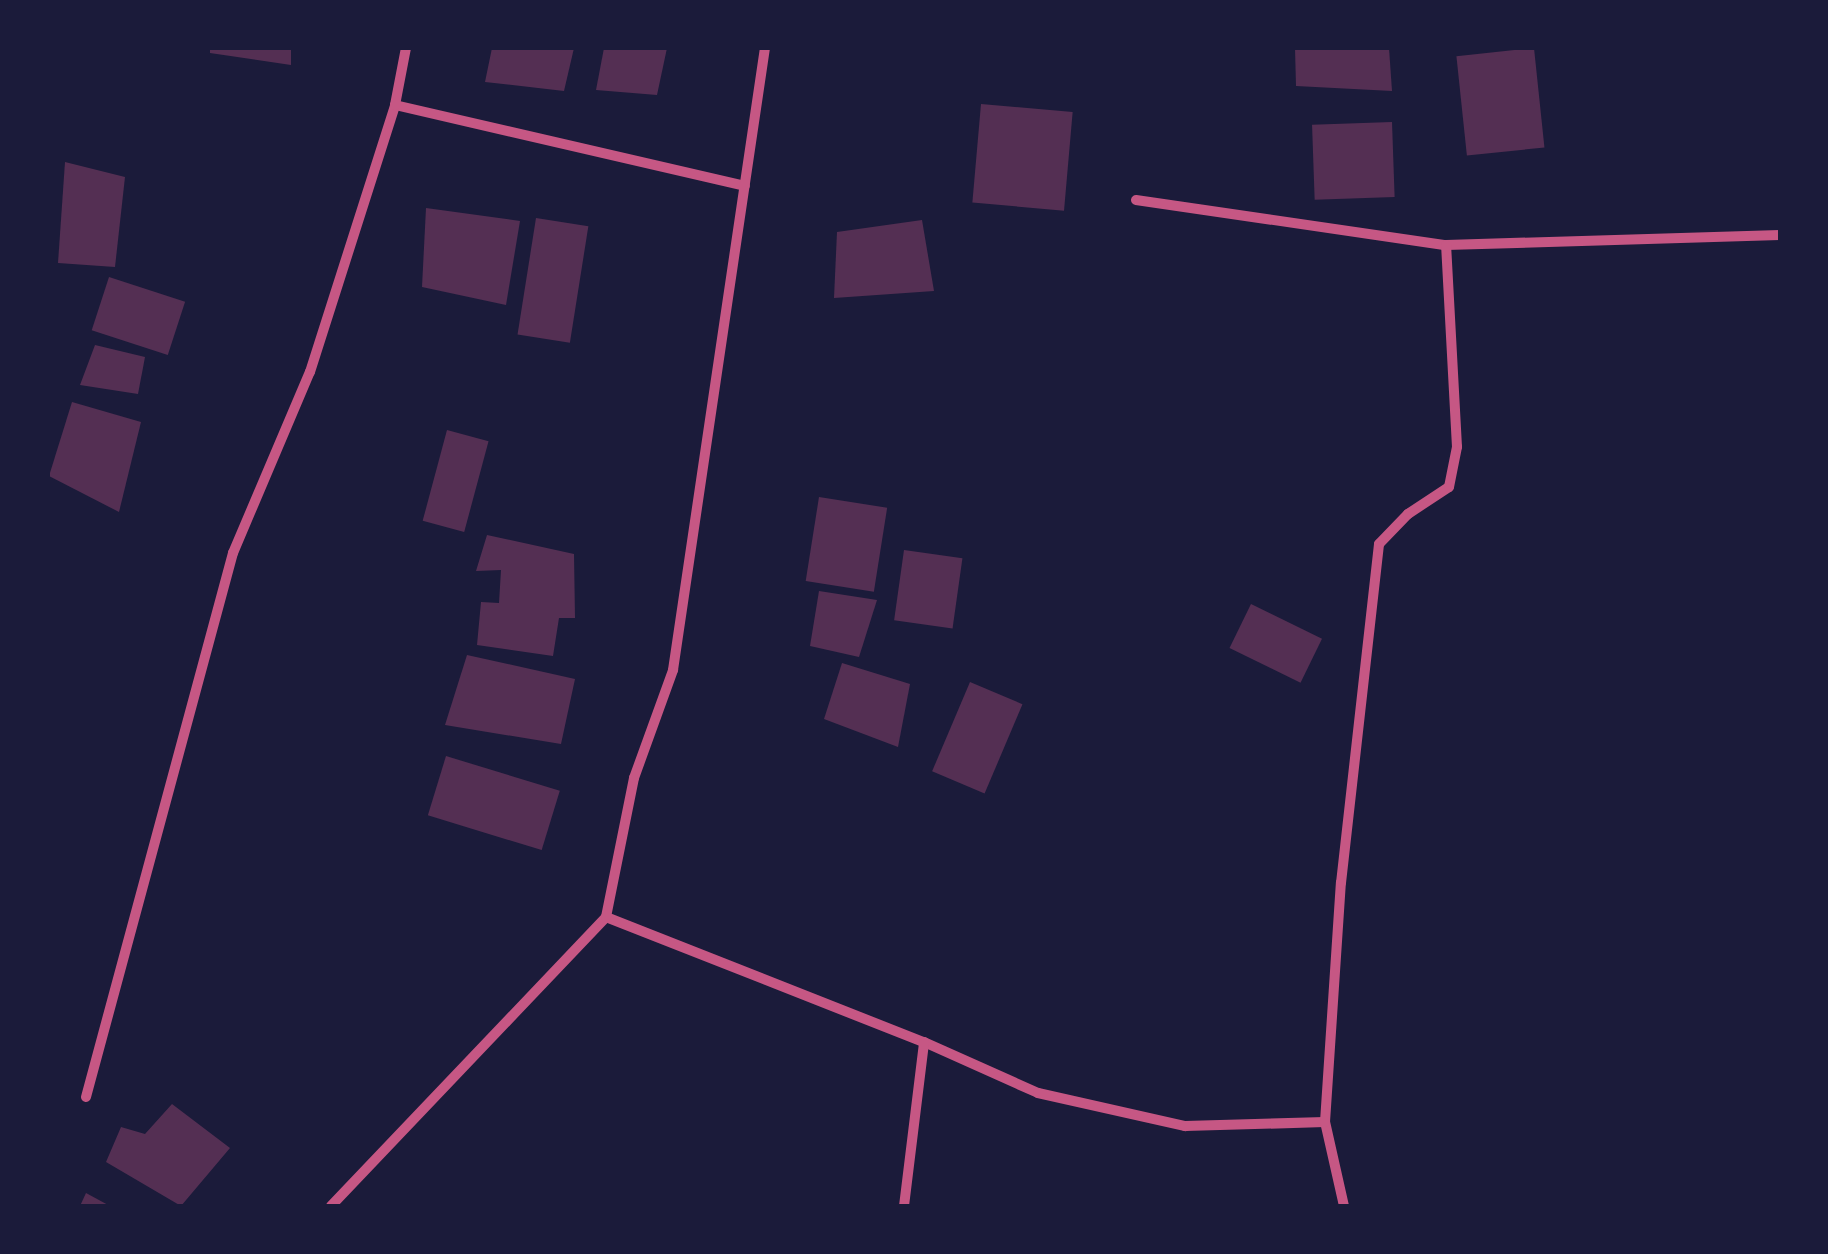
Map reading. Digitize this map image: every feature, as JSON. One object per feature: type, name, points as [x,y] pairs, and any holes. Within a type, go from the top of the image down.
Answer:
[{"type":"street","points":[[86,1097],[233,553],[310,372],[395,106],[406,48]]},
{"type":"street","points":[[331,1206],[606,917],[634,778],[673,670],[764,48]]},
{"type":"street","points":[[395,106],[746,186]]},
{"type":"street","points":[[1136,200],[1446,245],[1780,235]]},
{"type":"street","points":[[1344,1206],[1325,1122],[1341,883],[1379,544],[1408,514],[1449,487],[1457,447],[1446,245]]},
{"type":"street","points":[[606,917],[924,1042],[1038,1093],[1185,1126],[1325,1122]]},
{"type":"street","points":[[904,1206],[924,1042]]},
{"type":"building","points":[[210,48],[291,48],[291,65],[210,53]]},
{"type":"building","points":[[492,48],[574,48],[564,91],[485,82]]},
{"type":"building","points":[[604,48],[667,48],[657,95],[596,90]]},
{"type":"building","points":[[1295,48],[1389,48],[1392,91],[1296,86]]},
{"type":"building","points":[[1534,48],[1544,147],[1467,156],[1456,56]]},
{"type":"building","points":[[981,104],[1073,112],[1064,211],[972,203]]},
{"type":"building","points":[[1392,122],[1395,197],[1315,200],[1312,125]]},
{"type":"building","points":[[65,162],[125,177],[115,267],[58,263]]},
{"type":"building","points":[[426,208],[520,221],[506,305],[422,287]]},
{"type":"building","points":[[536,218],[588,226],[570,343],[518,335]]},
{"type":"building","points":[[922,220],[934,291],[834,298],[837,232]]},
{"type":"building","points":[[109,277],[185,302],[168,355],[92,330]]},
{"type":"building","points":[[95,345],[145,357],[138,394],[80,385]]},
{"type":"building","points":[[72,402],[141,422],[119,512],[49,476]]},
{"type":"building","points":[[447,430],[489,441],[464,532],[423,521]]},
{"type":"building","points":[[819,497],[887,508],[874,592],[806,581]]},
{"type":"building","points":[[487,535],[574,554],[575,618],[559,618],[553,656],[477,645],[481,602],[499,603],[501,570],[476,571]]},
{"type":"building","points":[[904,550],[962,558],[953,629],[894,620]]},
{"type":"building","points":[[819,591],[877,600],[859,657],[810,646]]},
{"type":"building","points":[[1251,604],[1322,639],[1301,683],[1230,648]]},
{"type":"building","points":[[467,655],[575,679],[561,744],[445,725]]},
{"type":"building","points":[[842,663],[910,684],[898,747],[824,719]]},
{"type":"building","points":[[970,682],[1022,704],[985,794],[932,771]]},
{"type":"building","points":[[446,756],[560,791],[542,850],[428,815]]},
{"type":"building","points":[[172,1104],[230,1148],[181,1206],[106,1162],[121,1127],[145,1134]]},
{"type":"building","points":[[86,1193],[110,1206],[80,1206]]}]
